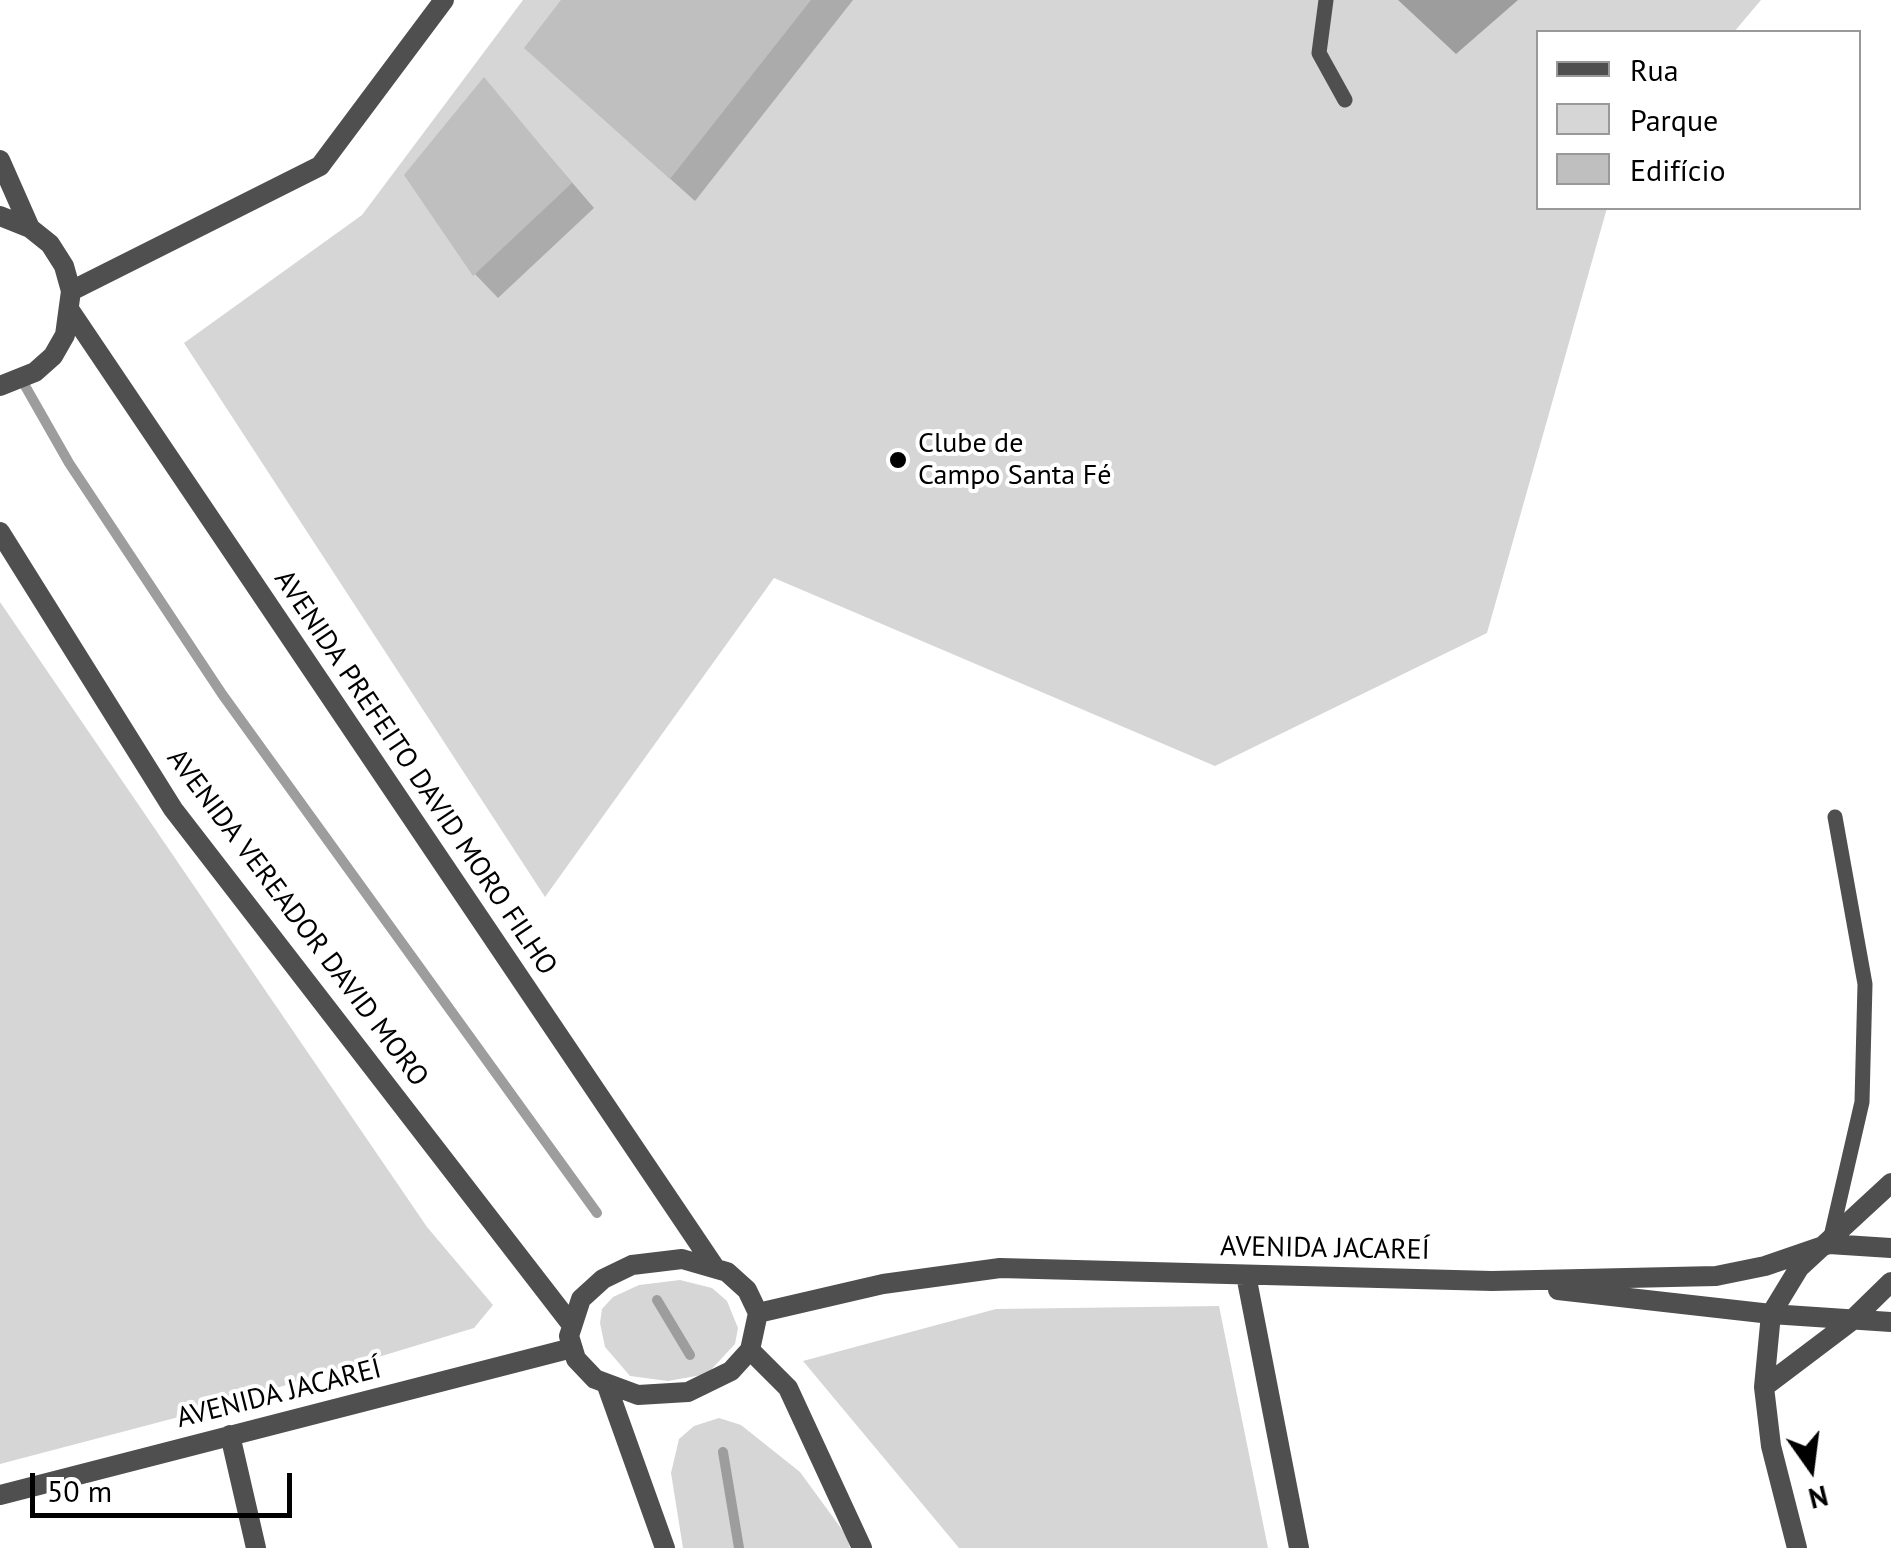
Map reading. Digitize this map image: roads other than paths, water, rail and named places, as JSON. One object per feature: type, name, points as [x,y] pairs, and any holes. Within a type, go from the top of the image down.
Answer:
[{"type":"street","points":[[0,386],[35,372],[53,356],[71,301],[320,166],[444,0]]},
{"type":"street","points":[[0,160],[30,228]]},
{"type":"street","points":[[0,216],[30,228]]},
{"type":"street","name":"AVENIDA PREFEITO DAVID MORO FILHO","points":[[30,228],[50,244],[64,266],[71,301],[714,1266]]},
{"type":"street","name":"AVENIDA VEREADOR DAVID MORO","points":[[0,532],[173,808],[571,1324]]},
{"type":"street","points":[[1797,1548],[1771,1446],[1764,1388],[1770,1314],[1784,1286],[1891,1183]]},
{"type":"street","name":"AVENIDA JACAREÍ","points":[[758,1313],[884,1284],[1000,1268],[1492,1281],[1716,1276],[1765,1266],[1829,1244],[1891,1248]]},
{"type":"street","points":[[682,1258],[714,1266],[748,1290],[758,1313],[750,1350],[718,1380],[688,1392],[638,1395],[608,1386],[584,1370],[572,1348],[571,1324],[591,1288],[632,1265],[682,1258]]},
{"type":"street","points":[[1246,1275],[1299,1548]]},
{"type":"street","points":[[1492,1281],[1770,1314],[1891,1322]]},
{"type":"street","points":[[1764,1388],[1850,1322],[1891,1282]]},
{"type":"street","name":"AVENIDA JACAREÍ","points":[[0,1495],[572,1348]]},
{"type":"street","points":[[750,1350],[788,1388],[862,1548]]},
{"type":"street","points":[[608,1386],[665,1548]]},
{"type":"street","points":[[230,1435],[256,1548]]},
{"type":"lane","points":[[1326,0],[1319,53],[1345,100]]},
{"type":"lane","points":[[1829,1244],[1862,1102],[1864,1004],[1835,816]]},
{"type":"waterway","points":[[24,384],[69,463],[222,694],[597,1213]]},
{"type":"waterway","points":[[657,1300],[690,1355]]},
{"type":"waterway","points":[[723,1452],[739,1548]]},
{"type":"place","name":"Clube de Campo Santa Fé","points":[[898,460]]}]
